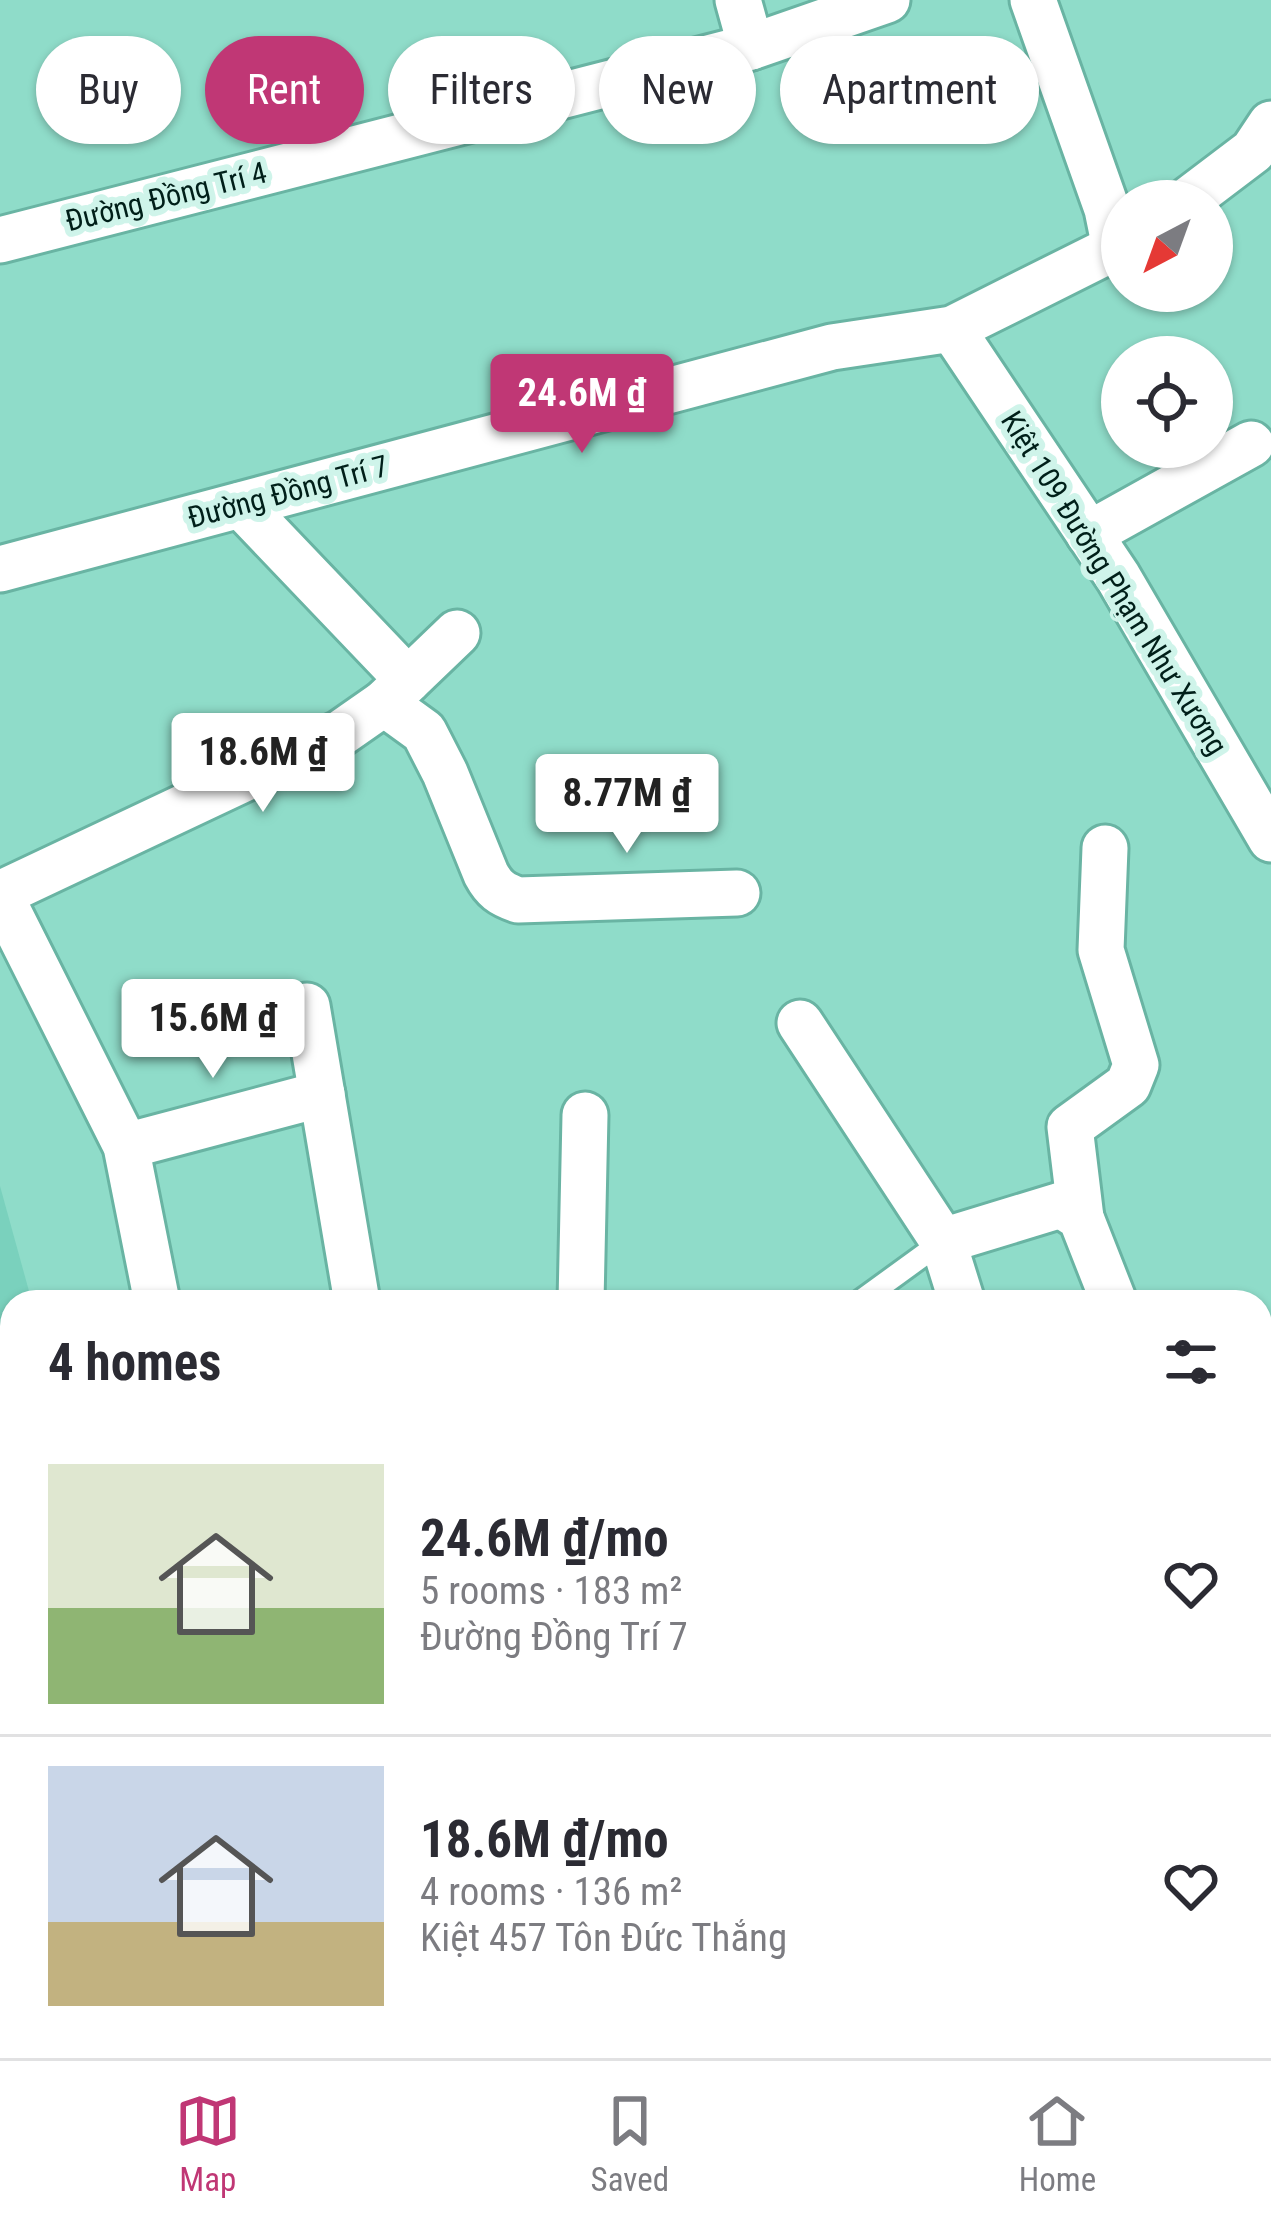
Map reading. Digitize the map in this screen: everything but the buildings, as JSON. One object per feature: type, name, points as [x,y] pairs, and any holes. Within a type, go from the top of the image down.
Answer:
[{"type":"street","points":[[738,0],[749,36]]},
{"type":"street","name":"Đường Đồng Trí 4","points":[[756,46],[887,0]]},
{"type":"street","points":[[1033,0],[1101,189]]},
{"type":"street","name":"Đường Đồng Trí 4","points":[[0,240],[599,86]]},
{"type":"street","points":[[1214,180],[1253,151],[1271,124]]},
{"type":"street","name":"Đường Đồng Trí 7","points":[[0,569],[832,347],[952,329],[1101,255]]},
{"type":"street","name":"Kiệt 109 Đường Phạm Như Xương","points":[[952,329],[1089,534],[1271,839]]},
{"type":"street","points":[[1089,534],[1251,444]]},
{"type":"street","points":[[241,505],[424,732],[494,889],[518,900],[737,893]]},
{"type":"street","points":[[155,1290],[126,1146],[0,894],[341,733],[396,692],[457,633]]},
{"type":"street","points":[[1105,848],[1101,950],[1136,1065],[1128,1085],[1070,1127],[1082,1218],[1109,1290]]},
{"type":"street","points":[[307,1006],[355,1290]]},
{"type":"street","points":[[800,1023],[943,1241],[958,1290]]},
{"type":"street","points":[[126,1146],[322,1094]]},
{"type":"street","points":[[581,1290],[585,1115]]},
{"type":"street","points":[[943,1241],[1061,1205],[1082,1218]]},
{"type":"lane","points":[[876,1290],[943,1241]]},
{"type":"shaded area","points":[[0,1186],[29,1290],[0,1290]]}]
